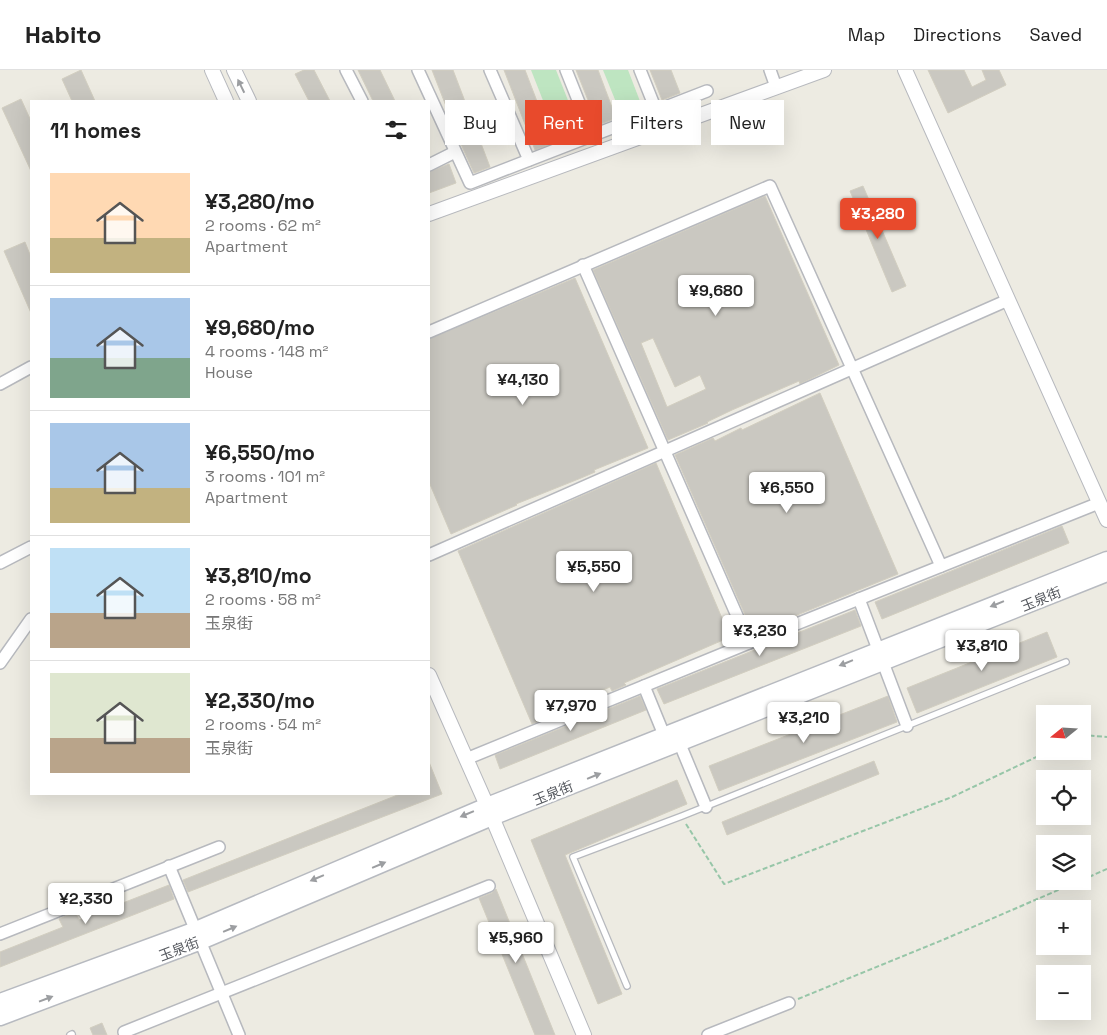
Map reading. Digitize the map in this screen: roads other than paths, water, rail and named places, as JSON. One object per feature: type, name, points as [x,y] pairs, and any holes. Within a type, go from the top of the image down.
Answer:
[{"type":"main road","name":"玉泉街","points":[[881,656],[1107,560]]},
{"type":"main road","name":"玉泉街","points":[[0,1017],[673,736],[881,656],[1107,573]]},
{"type":"main road","name":"玉泉街","points":[[0,1002],[199,935]]},
{"type":"street","points":[[212,70],[226,100]]},
{"type":"street","points":[[234,70],[249,100]]},
{"type":"street","points":[[346,70],[361,100]]},
{"type":"street","points":[[418,70],[470,183],[567,145]]},
{"type":"street","points":[[490,70],[529,160]]},
{"type":"street","points":[[566,70],[578,100]]},
{"type":"street","points":[[640,70],[652,100]]},
{"type":"street","points":[[770,70],[776,87]]},
{"type":"street","points":[[430,214],[824,70]]},
{"type":"street","points":[[906,70],[1107,520]]},
{"type":"street","points":[[682,100],[707,90]]},
{"type":"street","points":[[430,165],[456,152]]},
{"type":"street","points":[[430,332],[770,186],[941,566]]},
{"type":"street","points":[[583,265],[749,643]]},
{"type":"street","points":[[430,555],[1008,300]]},
{"type":"street","points":[[0,384],[30,368]]},
{"type":"street","points":[[466,759],[749,643],[1100,503]]},
{"type":"street","points":[[0,563],[30,548]]},
{"type":"street","points":[[859,599],[907,726]]},
{"type":"street","points":[[0,663],[30,620]]},
{"type":"street","points":[[430,678],[489,812],[583,1035]]},
{"type":"street","points":[[644,686],[673,736],[706,807]]},
{"type":"street","points":[[0,934],[219,847]]},
{"type":"street","points":[[169,866],[239,1035]]},
{"type":"street","points":[[125,1035],[124,1032],[489,886]]},
{"type":"street","points":[[708,1035],[789,1003]]},
{"type":"lane","points":[[627,986],[573,857],[706,807],[1066,662]]}]
